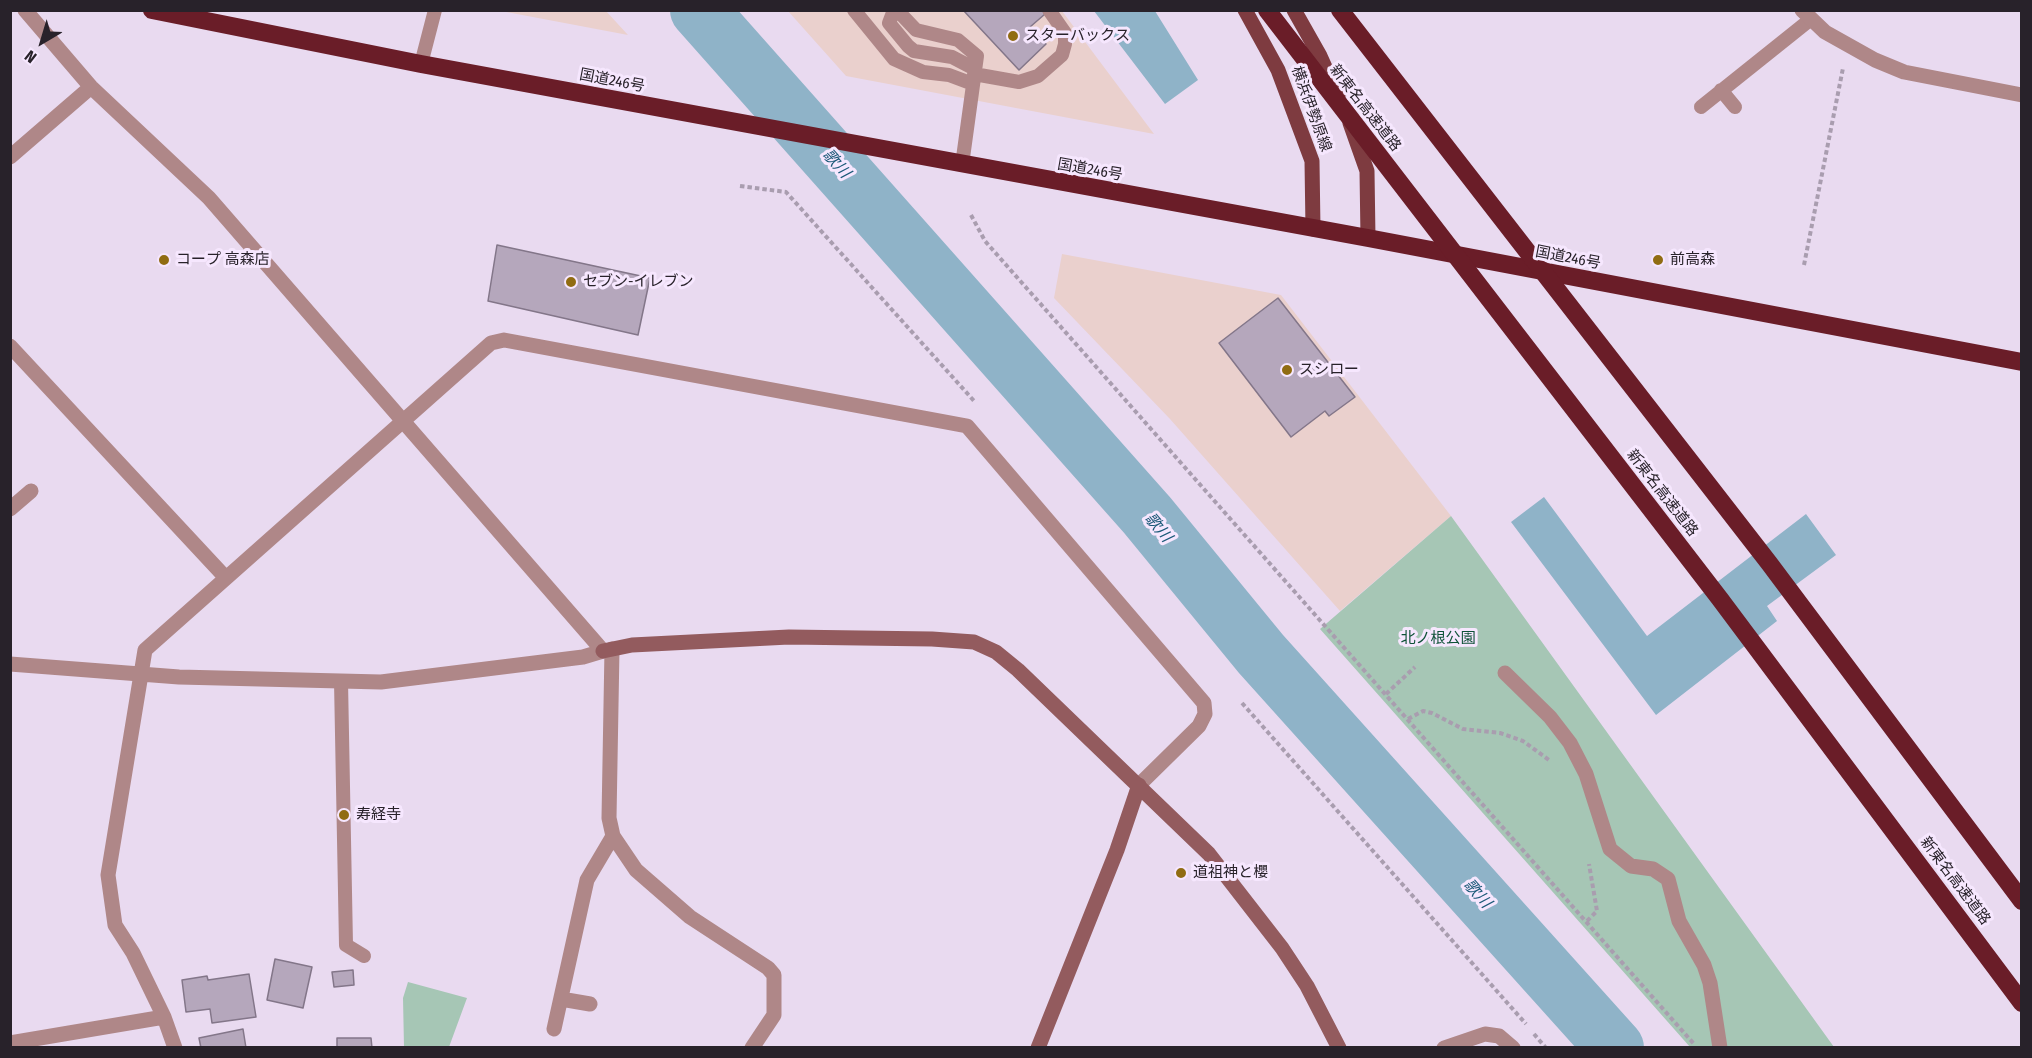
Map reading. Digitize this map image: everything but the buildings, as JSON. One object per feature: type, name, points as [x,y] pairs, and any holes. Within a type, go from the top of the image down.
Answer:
[{"type":"highway","name":"国道246号","points":[[152,10],[421,64],[1368,238],[2022,362]]},
{"type":"highway","name":"新東名高速道路","points":[[1267,10],[1720,599],[2022,1003]]},
{"type":"highway","points":[[1340,10],[1761,554],[2022,901]]},
{"type":"main road","name":"横浜伊勢原線","points":[[1245,10],[1278,70],[1312,160],[1313,229]]},
{"type":"main road","name":"横浜伊勢原線","points":[[1294,10],[1320,56],[1353,129],[1367,171],[1368,238]]},
{"type":"street","points":[[25,10],[91,87],[209,198],[608,650],[609,818],[613,836],[636,870],[690,917],[774,975],[774,1015],[752,1047]]},
{"type":"street","points":[[1806,15],[1847,46],[1904,72],[2022,95]]},
{"type":"street","points":[[10,157],[91,87]]},
{"type":"street","points":[[175,1047],[164,1017],[133,953],[115,925],[108,875],[145,650],[491,343],[504,340],[967,426],[1204,703],[1205,714],[1199,726],[1139,785],[1117,850],[1038,1047]]},
{"type":"street","points":[[10,346],[226,578]]},
{"type":"street","points":[[10,509],[31,491]]},
{"type":"street","points":[[10,664],[141,674],[381,682],[583,657],[632,645],[789,637],[932,639],[974,642],[996,652],[1018,670],[1209,854],[1262,919],[1307,986],[1339,1047]]},
{"type":"street","points":[[1505,674],[1550,717],[1570,743],[1586,774],[1610,849],[1631,866],[1653,869],[1668,879],[1673,890],[1679,921],[1704,965],[1710,982],[1720,1047]]},
{"type":"street","points":[[555,1029],[588,880],[613,836]]},
{"type":"street","points":[[561,999],[590,1004]]},
{"type":"street","points":[[10,1043],[164,1017]]},
{"type":"street","points":[[1444,1047],[1485,1034],[1499,1036],[1513,1047]]},
{"type":"lane","points":[[421,64],[435,10]]},
{"type":"lane","points":[[854,10],[900,63],[923,72],[1019,82],[1038,76],[1062,55],[1065,33],[1049,10]]},
{"type":"lane","points":[[962,165],[977,56],[966,44],[916,30],[896,10],[889,23],[908,46],[914,51],[952,57],[974,76]]},
{"type":"lane","points":[[1701,107],[1806,15]]},
{"type":"lane","points":[[1721,90],[1735,108]]},
{"type":"lane","points":[[341,681],[346,945],[364,956]]},
{"type":"path","points":[[1804,265],[1847,46]]},
{"type":"path","points":[[740,186],[786,192],[981,409]]},
{"type":"path","points":[[971,215],[993,249],[1698,1047]]},
{"type":"path","points":[[1386,693],[1415,667]]},
{"type":"path","points":[[1242,703],[1546,1047]]},
{"type":"path","points":[[1408,719],[1423,711],[1463,729],[1513,737],[1533,746],[1552,763]]},
{"type":"path","points":[[1587,921],[1597,911],[1593,884]]},
{"type":"shaded area","points":[[501,11],[606,11],[628,35]]},
{"type":"shaded area","points":[[788,11],[1062,11],[1154,134],[846,76]]},
{"type":"shaded area","points":[[1062,254],[1281,295],[1451,516],[1340,611],[1170,419],[1054,298]]},
{"type":"green space","name":"北ノ根公園","points":[[1451,516],[1834,1047],[1690,1047],[1320,629]]},
{"type":"green space","points":[[408,982],[467,998],[449,1047],[404,1047],[403,998]]},
{"type":"water","points":[[1094,11],[1155,11],[1198,80],[1165,104]]},
{"type":"water","points":[[1544,497],[1647,636],[1806,514],[1836,555],[1767,606],[1777,621],[1656,715],[1511,522]]},
{"type":"waterway","name":"歌川","points":[[699,10],[1147,515],[1261,654],[1615,1048]]},
{"type":"place","name":"スターバックス","points":[[1013,36]]},
{"type":"place","name":"コープ 高森店","points":[[164,260]]},
{"type":"place","name":"前高森","points":[[1658,260]]},
{"type":"place","name":"セブン-イレブン","points":[[571,282]]},
{"type":"place","name":"スシロー","points":[[1287,370]]},
{"type":"place","name":"寿経寺","points":[[344,815]]},
{"type":"place","name":"道祖神と櫻","points":[[1181,873]]}]
